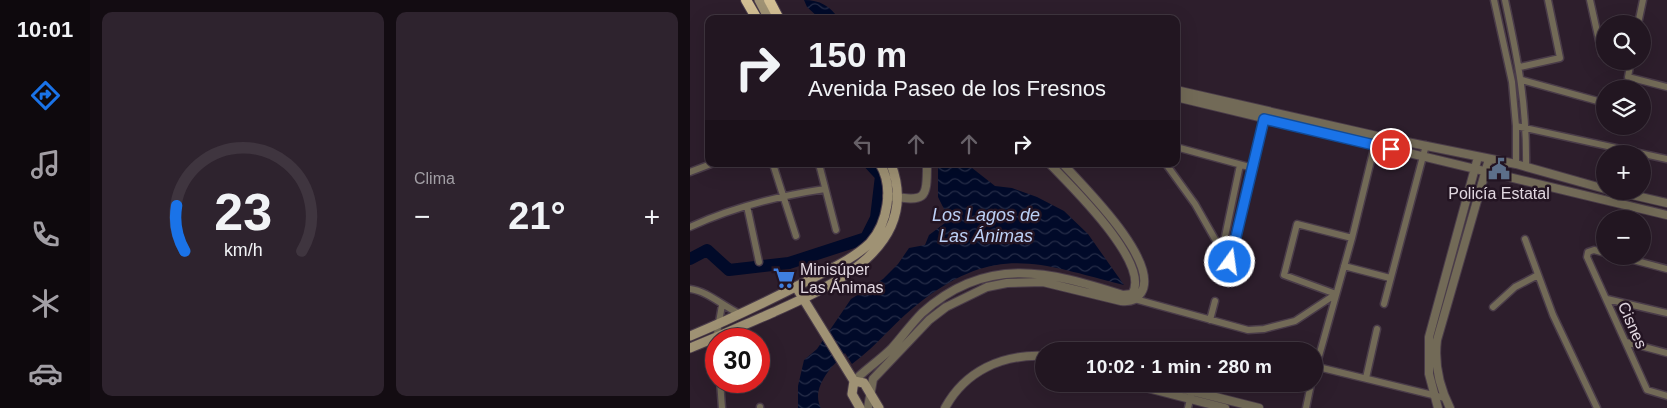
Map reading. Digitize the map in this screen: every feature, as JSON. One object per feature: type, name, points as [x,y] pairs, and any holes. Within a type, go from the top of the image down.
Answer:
[{"type":"highway","points":[[769,0],[777,15]]},
{"type":"highway","points":[[749,1],[755,15]]},
{"type":"main road","points":[[759,0],[767,15]]},
{"type":"main road","points":[[690,336],[740,314],[856,256],[872,241],[881,226],[888,196],[887,180],[881,167]]},
{"type":"main road","points":[[738,328],[804,298],[863,263],[879,246],[891,228],[898,198],[893,167]]},
{"type":"main road","points":[[796,286],[854,380],[864,383],[879,408]]},
{"type":"main road","points":[[690,348],[705,342]]},
{"type":"main road","points":[[854,380],[852,383],[852,394],[857,406]]},
{"type":"street","points":[[1494,0],[1512,82],[1516,126],[1516,164]]},
{"type":"street","points":[[1506,0],[1522,80],[1527,127],[1526,167]]},
{"type":"street","points":[[1520,67],[1560,58],[1548,0]]},
{"type":"street","points":[[1590,0],[1596,27]]},
{"type":"street","points":[[1640,15],[1643,0]]},
{"type":"street","points":[[1629,70],[1628,77],[1667,87]]},
{"type":"street","points":[[1522,80],[1596,101]]},
{"type":"street","points":[[1180,91],[1422,157],[1667,215]]},
{"type":"street","points":[[1180,98],[1516,164],[1596,187]]},
{"type":"street","points":[[1230,262],[1266,115]]},
{"type":"street","points":[[1516,126],[1527,127],[1598,145]]},
{"type":"street","points":[[1322,342],[1352,238],[1377,136]]},
{"type":"street","points":[[1384,304],[1426,145]]},
{"type":"street","points":[[1180,148],[1253,168]]},
{"type":"street","points":[[1651,156],[1667,159]]},
{"type":"street","points":[[1438,408],[1433,395],[1429,374],[1429,337],[1478,157]]},
{"type":"street","points":[[1450,408],[1437,372],[1435,354],[1437,340],[1486,172],[1488,159]]},
{"type":"street","points":[[1223,246],[1240,165]]},
{"type":"street","points":[[690,172],[705,166]]},
{"type":"street","points":[[774,167],[796,236]]},
{"type":"street","points":[[820,167],[836,230]]},
{"type":"street","points":[[888,196],[917,199],[923,196],[926,190],[927,167]]},
{"type":"street","points":[[1053,167],[1101,219],[1129,256],[1137,277],[1131,298]]},
{"type":"street","points":[[868,408],[873,379],[929,320],[946,307],[986,287],[1007,283],[1043,282],[1121,301],[1131,298],[1144,288],[1144,277],[1135,252],[1107,213],[1066,167]]},
{"type":"street","points":[[1168,167],[1195,204],[1216,241],[1223,246],[1234,249]]},
{"type":"street","points":[[690,228],[747,206],[784,195],[825,189]]},
{"type":"street","points":[[1651,199],[1667,203]]},
{"type":"street","points":[[747,206],[760,262]]},
{"type":"street","points":[[1336,294],[1284,275],[1297,224],[1352,238]]},
{"type":"street","points":[[1525,239],[1553,315],[1597,408]]},
{"type":"street","name":"Cisnes","points":[[1596,251],[1588,252],[1587,257],[1647,390],[1667,396]]},
{"type":"street","points":[[1651,265],[1667,269]]},
{"type":"street","points":[[1344,266],[1390,278]]},
{"type":"street","points":[[854,380],[889,350],[924,312],[965,286],[984,278],[1005,273],[1045,273],[1248,330],[1264,329],[1295,321],[1336,294]]},
{"type":"street","points":[[1493,307],[1515,287],[1538,275]]},
{"type":"street","points":[[690,289],[701,290],[722,306],[740,314]]},
{"type":"street","points":[[1607,299],[1667,313]]},
{"type":"street","points":[[1210,320],[1215,301]]},
{"type":"street","points":[[718,328],[722,306]]},
{"type":"street","points":[[1366,378],[1377,329]]},
{"type":"street","points":[[1626,342],[1667,353]]},
{"type":"street","points":[[945,408],[961,385],[974,374],[1007,358],[1035,355]]},
{"type":"street","points":[[1323,368],[1445,398]]},
{"type":"street","points":[[1175,392],[1259,408]]},
{"type":"street","points":[[1184,392],[1225,408]]},
{"type":"street","points":[[1306,408],[1310,392]]},
{"type":"street","points":[[721,393],[722,408]]},
{"type":"street","points":[[1188,408],[1191,395]]},
{"type":"water","points":[[804,0],[815,1],[824,5],[836,15],[816,15],[807,7]]},
{"type":"water","name":"Los Lagos de Las Ánimas","points":[[938,167],[971,167],[995,186],[1012,188],[1037,197],[1064,211],[1088,234],[1124,285],[1044,265],[1020,263],[998,265],[975,271],[950,282],[923,300],[852,364],[845,353],[834,364],[820,385],[818,400],[821,408],[798,408],[798,386],[804,360],[817,349],[851,299],[883,279],[898,264],[909,248],[925,245],[929,235],[945,223],[944,209],[938,197]]},
{"type":"waterway","points":[[690,259],[707,250],[729,270],[789,263],[866,238],[876,218],[881,176],[873,167]]},
{"type":"place","name":"Policía Estatal","points":[[1499,169]]},
{"type":"place","name":"Minisúper Las Ánimas","points":[[784,278]]},
{"type":"route","points":[[1230,262],[1264,119],[1391,149]]}]
